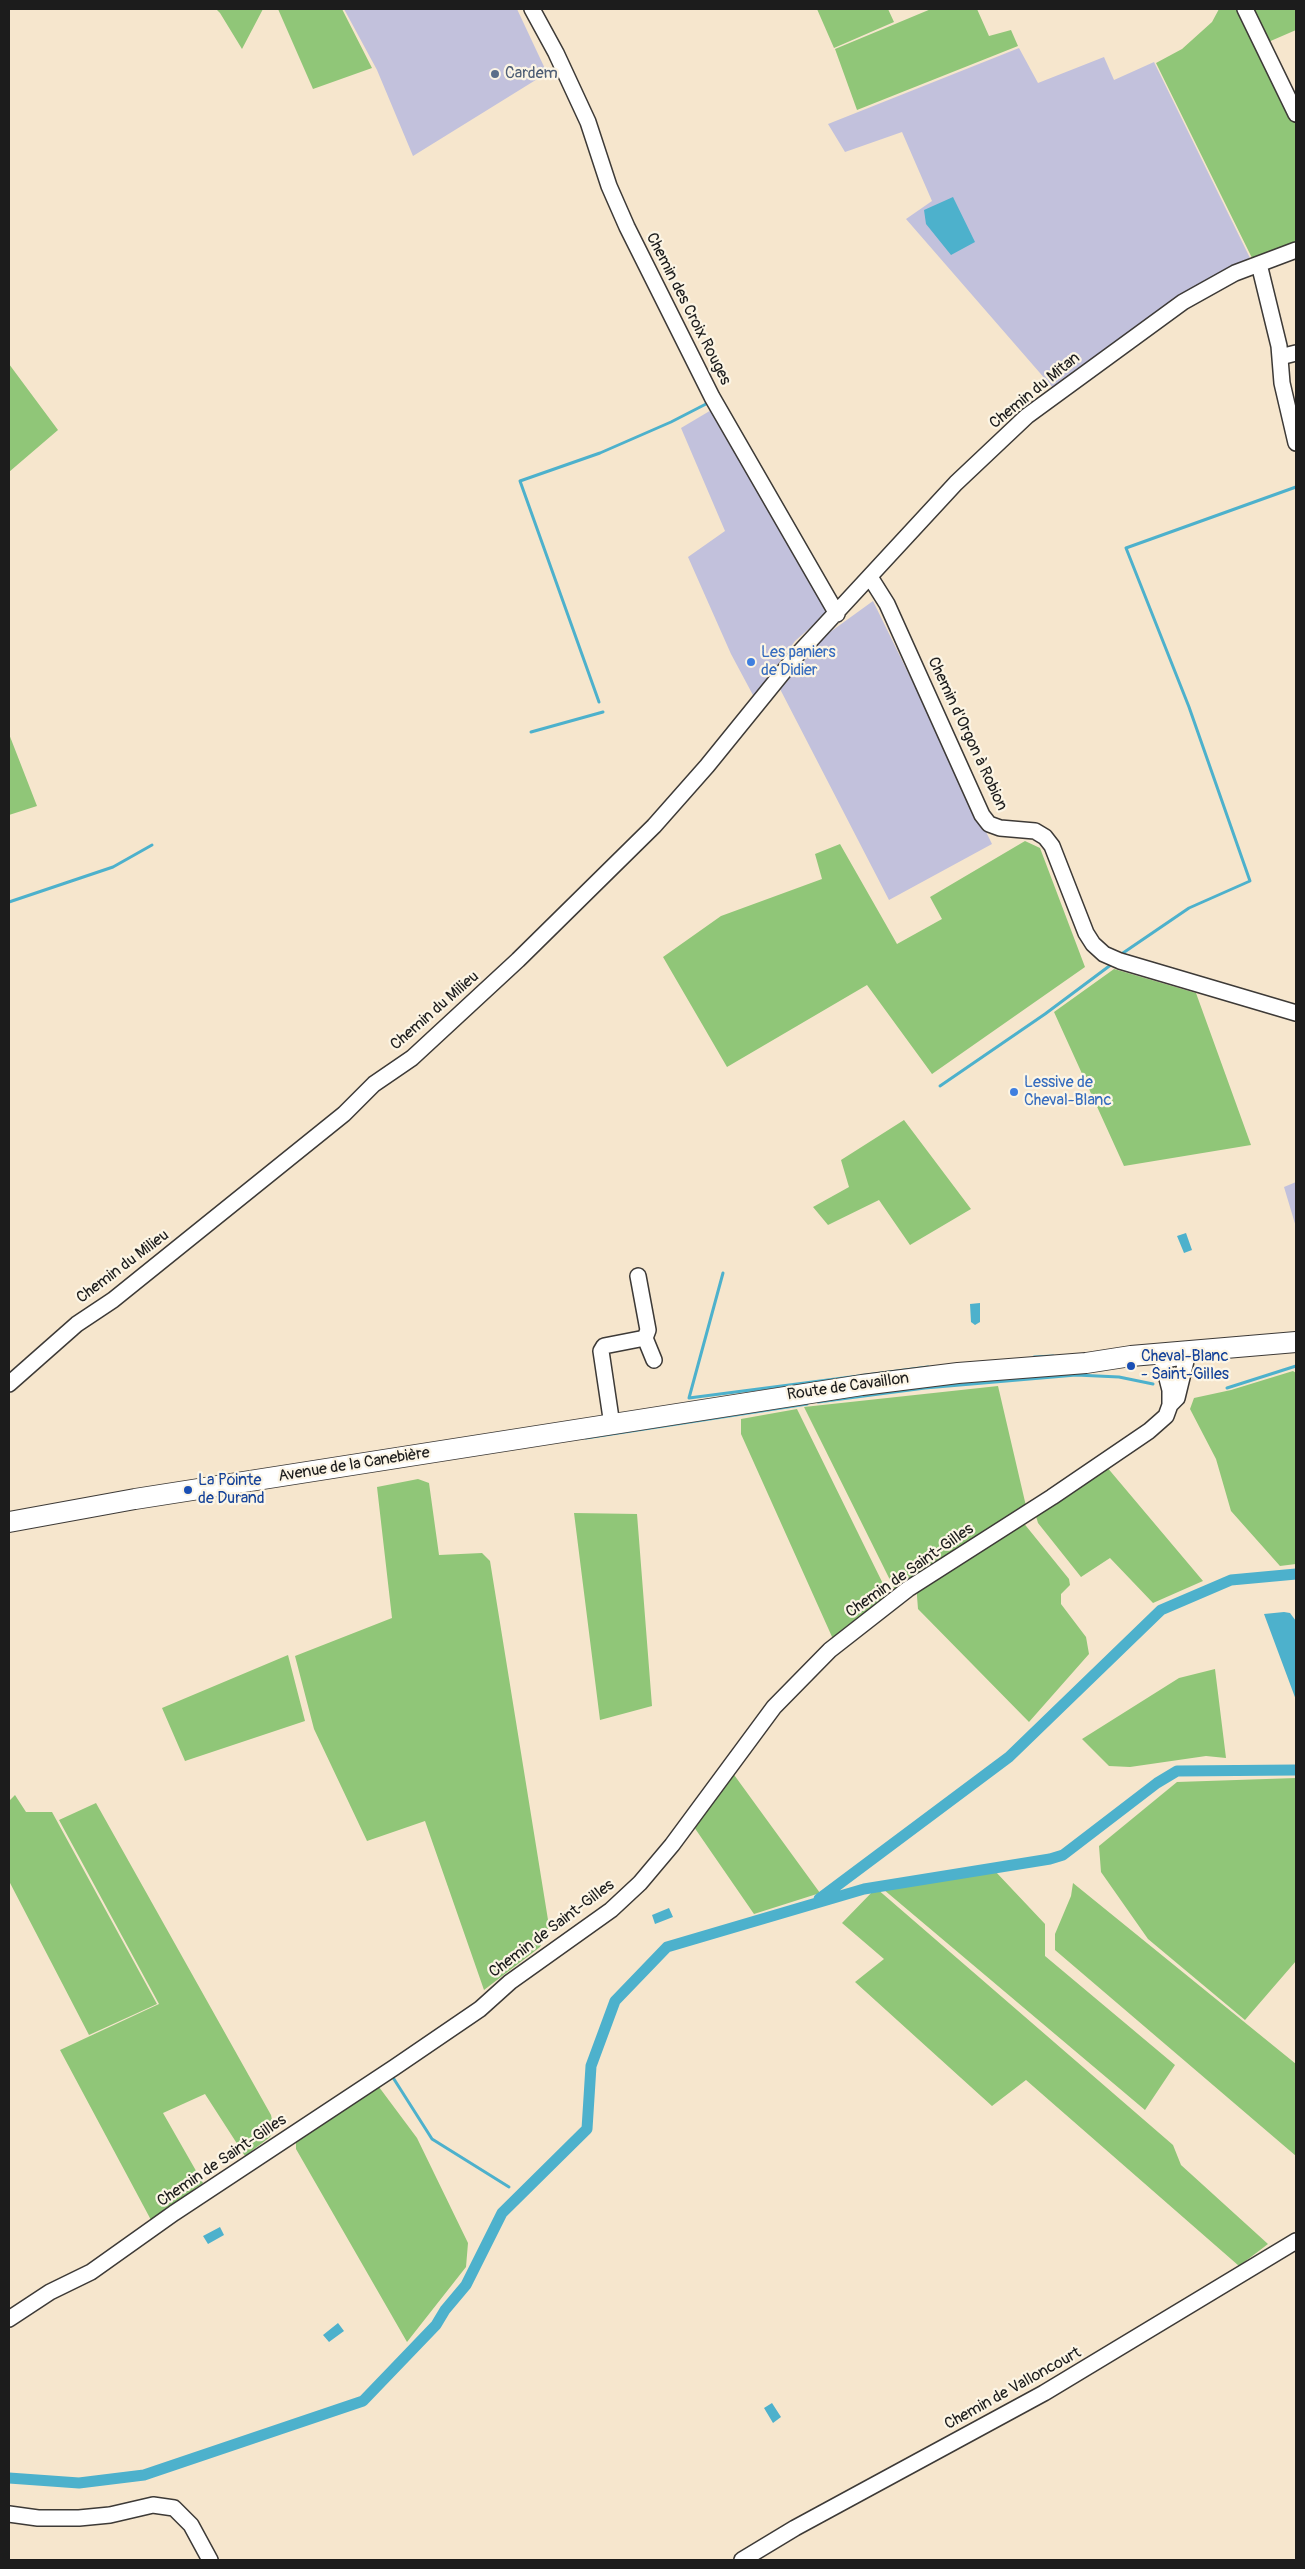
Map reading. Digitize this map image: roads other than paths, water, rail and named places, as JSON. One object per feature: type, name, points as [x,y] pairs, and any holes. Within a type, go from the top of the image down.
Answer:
[{"type":"main road","name":"Route de Cavaillon","points":[[1175,1358],[1238,1347],[1296,1343]]},
{"type":"main road","name":"Route de Cavaillon","points":[[612,1425],[862,1385],[958,1374],[1086,1363],[1131,1356],[1175,1358],[1245,1355],[1296,1343]]},
{"type":"main road","name":"Avenue de la Canebière","points":[[9,1522],[135,1499],[612,1425]]},
{"type":"street","name":"Chemin des Croix Rouges","points":[[532,9],[556,53],[588,122],[609,186],[627,228],[712,397],[837,614]]},
{"type":"street","points":[[1245,9],[1296,114]]},
{"type":"street","name":"Chemin du Mitan","points":[[837,614],[956,483],[1027,416],[1182,302],[1218,282],[1296,250]]},
{"type":"street","points":[[1259,264],[1280,357],[1282,383],[1296,443]]},
{"type":"street","points":[[1280,357],[1296,353]]},
{"type":"street","name":"Chemin d'Orgon à Robion","points":[[870,578],[887,604],[982,815],[989,824],[1000,828],[1035,831],[1045,837],[1052,846],[1092,944],[1104,954],[1120,961],[1296,1013]]},
{"type":"street","name":"Chemin du Milieu","points":[[9,1384],[77,1324],[118,1296],[344,1114],[374,1084],[430,1043],[597,885],[648,832],[707,766],[788,665],[837,614]]},
{"type":"street","points":[[638,1276],[648,1330],[645,1338],[654,1360]]},
{"type":"street","points":[[612,1425],[601,1351],[604,1346],[645,1338]]},
{"type":"street","points":[[1170,1405],[1170,1390],[1175,1358]]},
{"type":"street","name":"Chemin de Saint-Gilles","points":[[9,2319],[50,2292],[91,2272],[174,2213],[418,2052],[480,2009],[510,1982],[611,1910],[640,1883],[672,1845],[774,1706],[830,1650],[908,1589],[1052,1497],[1149,1431],[1166,1416],[1170,1405],[1177,1398],[1175,1358]]},
{"type":"street","name":"Chemin de Valloncourt","points":[[742,2560],[795,2528],[1044,2393],[1296,2241]]},
{"type":"street","points":[[9,2514],[38,2518],[79,2518],[110,2515],[153,2505],[174,2508],[191,2525],[210,2560]]},
{"type":"water","points":[[953,197],[975,242],[951,255],[926,224],[924,210]]},
{"type":"water","points":[[1186,1233],[1192,1250],[1184,1253],[1177,1236]]},
{"type":"water","points":[[980,1303],[980,1322],[975,1325],[971,1322],[970,1304]]},
{"type":"water","points":[[1290,1613],[1296,1621],[1296,1700],[1264,1614]]},
{"type":"water","points":[[669,1908],[673,1917],[655,1924],[652,1915]]},
{"type":"water","points":[[220,2227],[224,2235],[208,2244],[203,2236]]},
{"type":"water","points":[[338,2323],[344,2331],[329,2342],[323,2335]]},
{"type":"water","points":[[772,2403],[781,2417],[773,2423],[764,2408]]},
{"type":"waterway","points":[[599,702],[520,481],[600,453],[671,422],[706,404],[707,397]]},
{"type":"waterway","points":[[1120,955],[1189,908],[1250,881],[1189,707],[1126,548],[1296,487]]},
{"type":"waterway","points":[[531,732],[603,712]]},
{"type":"waterway","points":[[9,902],[113,867],[152,845]]},
{"type":"waterway","points":[[940,1086],[1045,1014],[1112,964]]},
{"type":"waterway","points":[[723,1273],[689,1398],[928,1367]]},
{"type":"waterway","points":[[1034,1357],[1053,1356]]},
{"type":"waterway","points":[[1227,1388],[1296,1366]]},
{"type":"waterway","points":[[818,1402],[925,1388],[1076,1375],[1119,1377],[1153,1384]]},
{"type":"waterway","points":[[586,1438],[807,1404]]},
{"type":"waterway","points":[[819,1899],[1009,1757],[1161,1610],[1231,1580],[1296,1574]]},
{"type":"waterway","points":[[9,2478],[79,2483],[144,2475],[363,2401],[436,2325],[445,2310],[466,2285],[502,2213],[587,2129],[591,2066],[615,2001],[667,1947],[864,1889],[1050,1859],[1063,1855],[1157,1783],[1177,1771],[1296,1770]]},
{"type":"waterway","points":[[392,2076],[432,2139],[509,2187]]},
{"type":"place","name":"Cardem","points":[[495,74]]},
{"type":"place","name":"Les paniers de Didier","points":[[751,662]]},
{"type":"place","name":"Lessive de Cheval-Blanc","points":[[1014,1092]]},
{"type":"place","name":"Cheval-Blanc - Saint-Gilles","points":[[1131,1366]]},
{"type":"place","name":"La Pointe de Durand","points":[[188,1490]]}]
